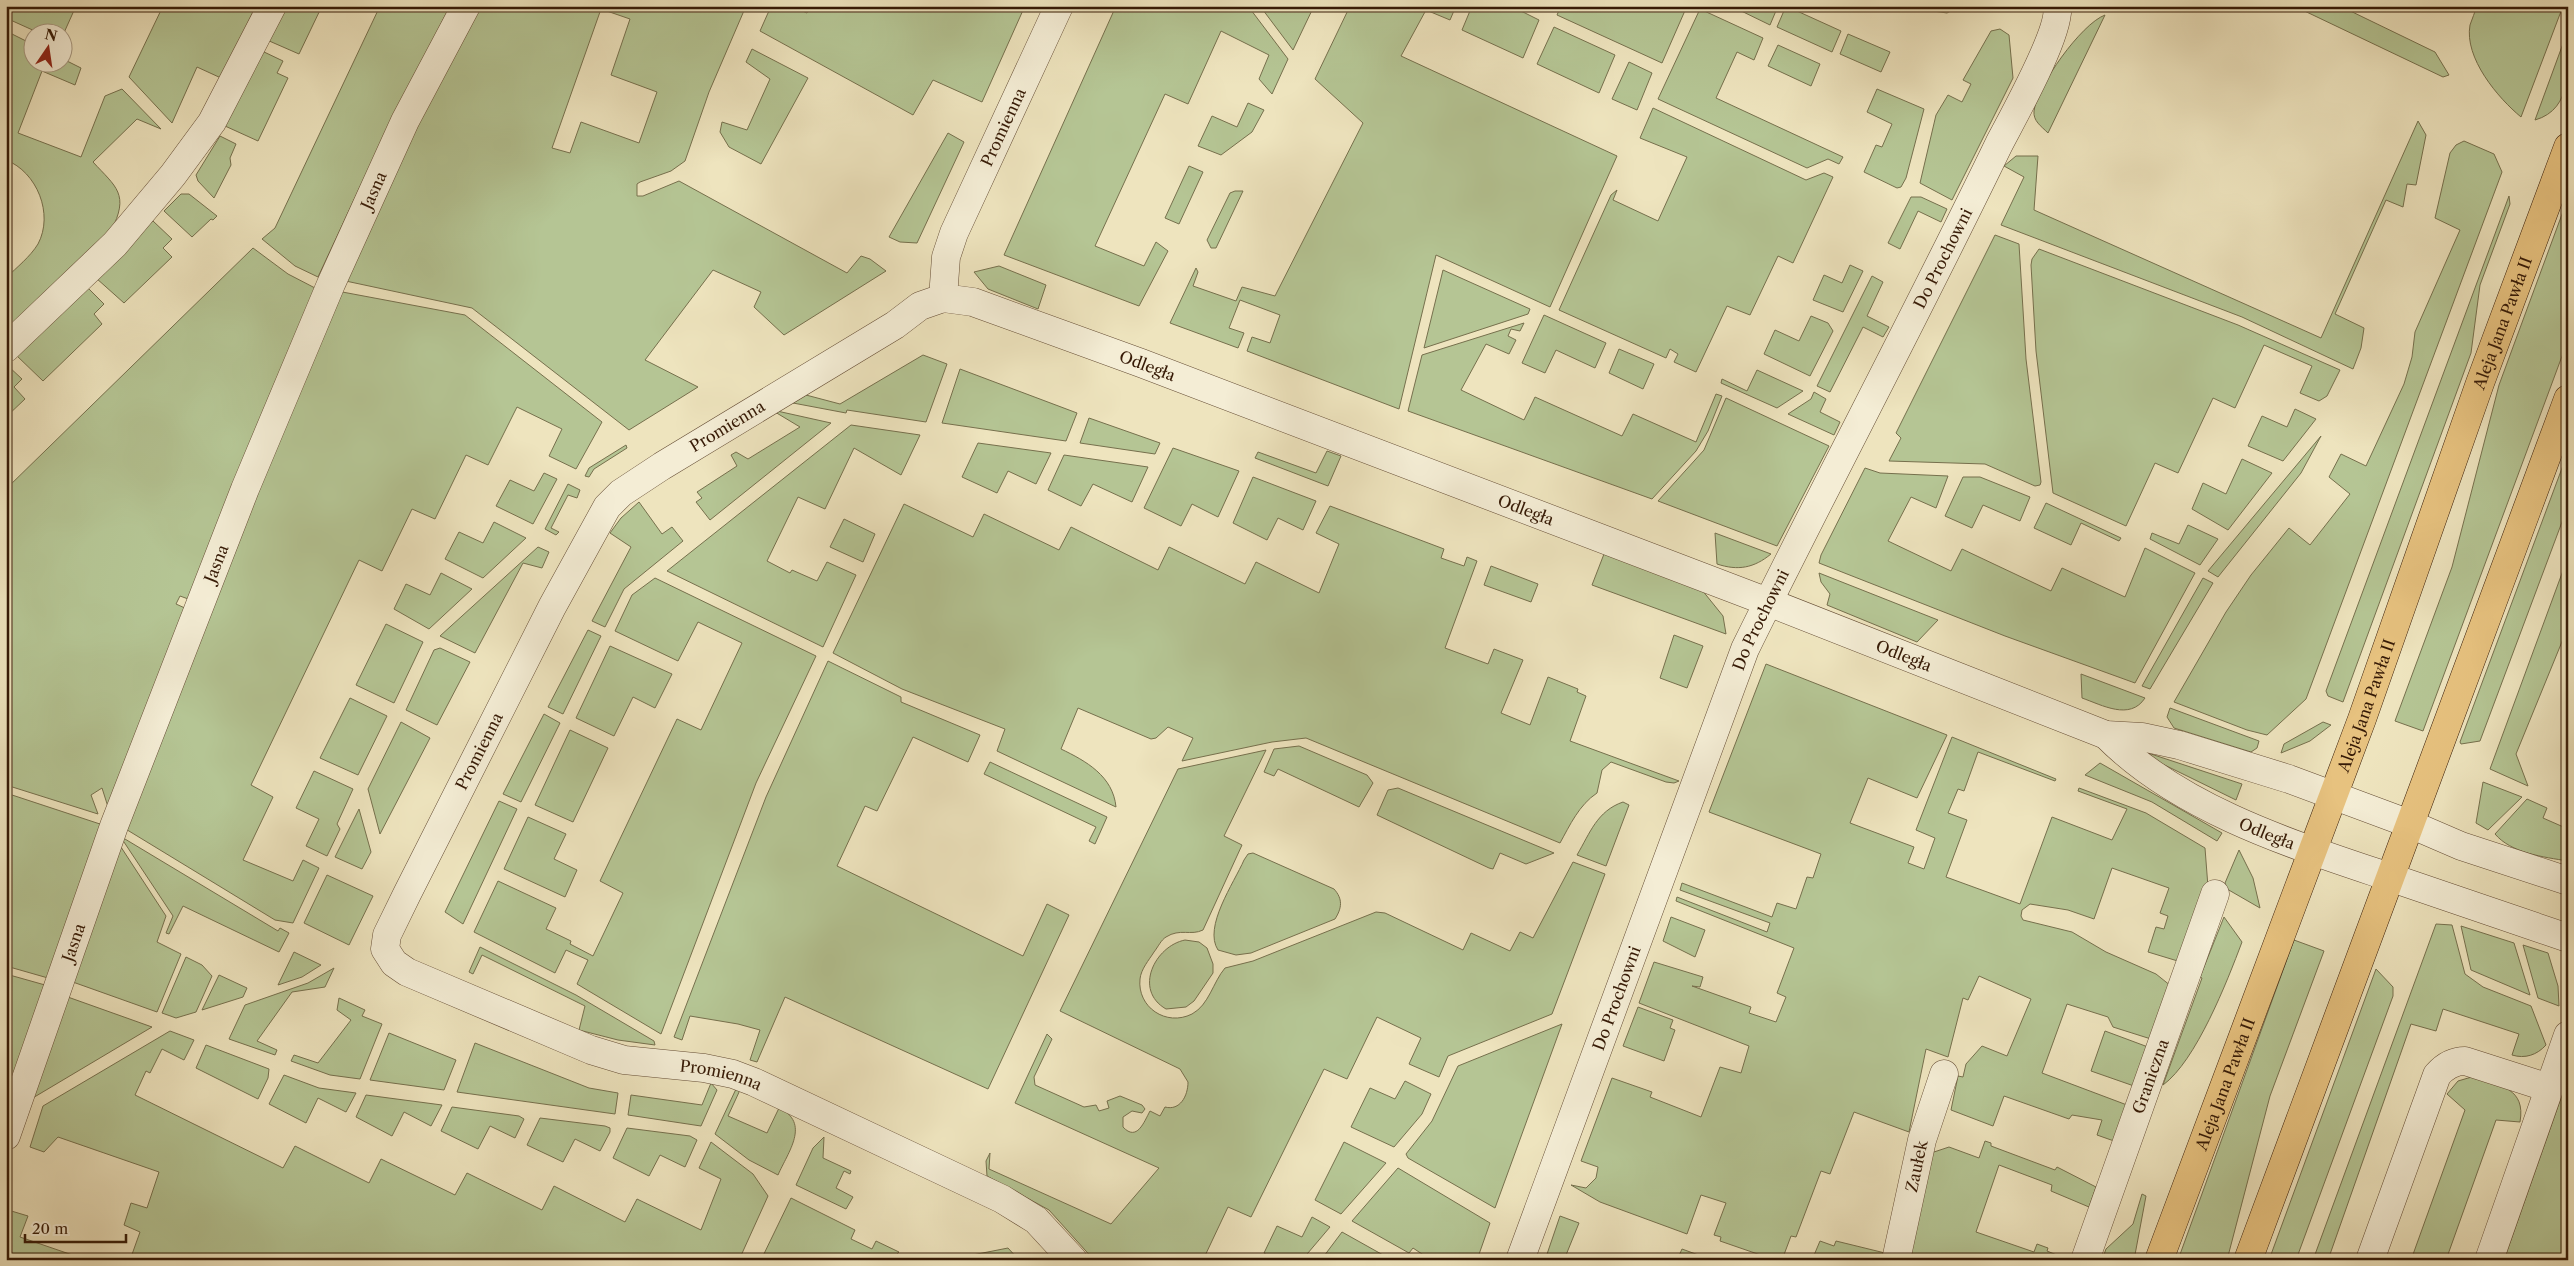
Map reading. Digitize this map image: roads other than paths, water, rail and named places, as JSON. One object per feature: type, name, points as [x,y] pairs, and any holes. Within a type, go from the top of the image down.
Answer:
[{"type":"main road","name":"Aleja Jana Pawła II","points":[[2159,1260],[2333,795],[2480,383],[2568,147]]},
{"type":"main road","points":[[2248,1260],[2568,399]]},
{"type":"street","points":[[6,348],[115,244],[173,175],[212,122],[272,6]]},
{"type":"street","name":"Jasna","points":[[6,1136],[114,826],[245,489],[331,284],[405,121],[466,6]]},
{"type":"street","name":"Promienna","points":[[1059,6],[954,233],[946,256],[943,298],[920,306],[895,325],[662,466],[621,493],[608,507],[552,607],[407,894],[387,935],[385,949],[394,963],[407,972],[591,1050],[624,1060],[704,1068],[733,1074],[754,1082],[1002,1199],[1036,1220],[1073,1260]]},
{"type":"street","name":"Do Prochowni","points":[[1520,1260],[1745,649],[1905,336],[2016,111],[2051,37],[2058,12],[2057,6]]},
{"type":"street","name":"Odległa","points":[[943,298],[973,302],[1141,363],[1768,602],[2106,735],[2142,737],[2179,745],[2333,795],[2410,824],[2461,846],[2568,881]]},
{"type":"street","name":"Odległa","points":[[2106,735],[2128,758],[2167,785],[2242,822],[2312,851],[2568,938]]},
{"type":"street","name":"Graniczna","points":[[2085,1260],[2216,894]]},
{"type":"street","points":[[2489,1260],[2568,1035]]},
{"type":"street","points":[[2370,1260],[2437,1075],[2441,1070],[2459,1061],[2465,1061],[2549,1088]]},
{"type":"street","name":"Zaułek","points":[[1896,1260],[1922,1140],[1944,1074]]}]
